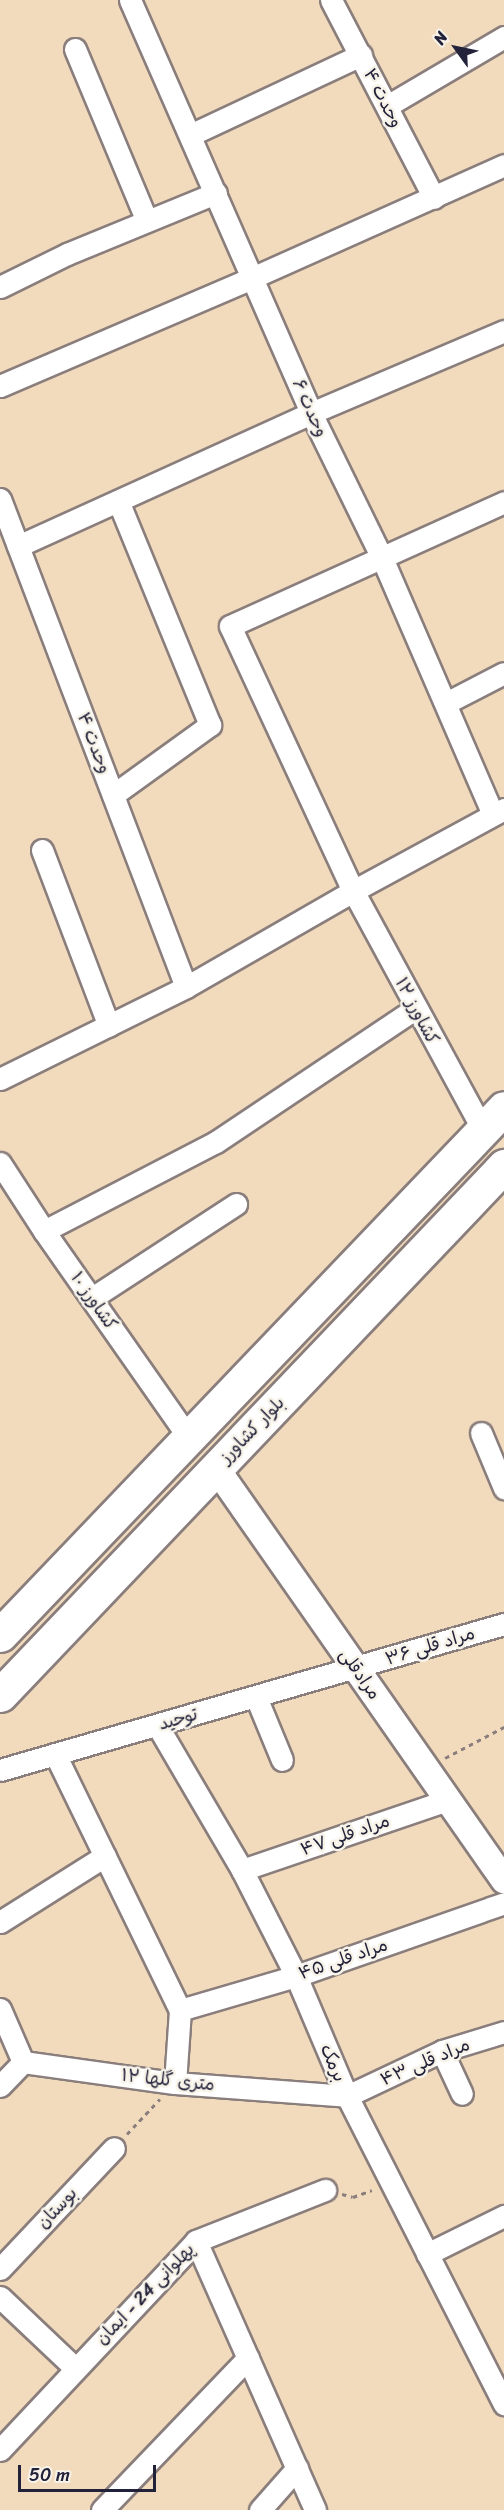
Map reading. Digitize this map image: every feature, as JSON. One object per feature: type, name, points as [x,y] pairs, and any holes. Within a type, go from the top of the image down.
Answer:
[{"type":"main road","points":[[0,1635],[493,1119]]},
{"type":"main road","name":"بلوار کشاورز","points":[[0,1695],[360,1316],[501,1177]]},
{"type":"main road","points":[[332,1289],[360,1316]]},
{"type":"street","name":"وحدت ۶","points":[[130,0],[254,277],[311,413],[382,558],[446,703],[499,812]]},
{"type":"street","name":"وحدت ۴","points":[[331,0],[434,198]]},
{"type":"street","points":[[387,106],[504,37]]},
{"type":"street","points":[[75,49],[147,221]]},
{"type":"street","points":[[190,135],[361,55]]},
{"type":"street","points":[[0,386],[254,277],[504,165]]},
{"type":"street","points":[[0,287],[67,254],[216,193]]},
{"type":"street","points":[[18,546],[311,413],[504,331]]},
{"type":"street","name":"وحدت ۴","points":[[0,499],[186,987]]},
{"type":"street","points":[[113,795],[210,725],[118,501]]},
{"type":"street","points":[[382,558],[504,502]]},
{"type":"street","name":"کشاورز ۱۲","points":[[382,558],[230,626],[353,891],[416,1008],[493,1119]]},
{"type":"street","points":[[446,703],[504,673]]},
{"type":"street","points":[[0,1079],[186,987],[353,891],[499,812]]},
{"type":"street","points":[[42,850],[109,1026]]},
{"type":"street","points":[[45,1231],[216,1142],[416,1008]]},
{"type":"street","name":"کشاورز ۱۰","points":[[0,1163],[189,1438]]},
{"type":"street","points":[[92,1298],[236,1204]]},
{"type":"street","points":[[482,1433],[504,1488]]},
{"type":"street","name":"مرادقلی","points":[[216,1468],[448,1800],[501,1870]]},
{"type":"street","name":"مراد قلی ۳۶","points":[[356,1669],[504,1624]]},
{"type":"street","name":"توحید","points":[[0,1770],[356,1669]]},
{"type":"street","points":[[256,1697],[282,1760]]},
{"type":"street","name":"برمک","points":[[157,1725],[242,1870],[296,1976],[347,2096],[502,2397]]},
{"type":"street","points":[[55,1754],[180,2010],[176,2083]]},
{"type":"street","name":"مراد قلی ۴۷","points":[[242,1870],[448,1800]]},
{"type":"street","points":[[0,1922],[105,1856]]},
{"type":"street","name":"مراد قلی ۴۵","points":[[180,2010],[296,1976],[504,1903]]},
{"type":"street","points":[[0,2086],[23,2062],[1,2009]]},
{"type":"street","name":"مراد قلی ۴۳","points":[[347,2096],[442,2051],[504,2032]]},
{"type":"street","points":[[442,2051],[462,2094]]},
{"type":"street","name":"۱۲ متری گلها","points":[[23,2062],[176,2083],[347,2096]]},
{"type":"street","name":"بوستان","points":[[0,2269],[114,2148]]},
{"type":"street","name":"پهلوانی 24 - ایمان","points":[[0,2450],[196,2241],[325,2190]]},
{"type":"street","points":[[427,2254],[504,2216]]},
{"type":"street","points":[[196,2241],[315,2510]]},
{"type":"street","points":[[0,2297],[75,2368]]},
{"type":"street","points":[[102,2510],[248,2358]]},
{"type":"street","points":[[260,2510],[297,2468]]},
{"type":"path","points":[[426,1768],[504,1727]]},
{"type":"path","points":[[114,2148],[176,2083]]},
{"type":"path","points":[[325,2190],[352,2197],[391,2183]]}]
